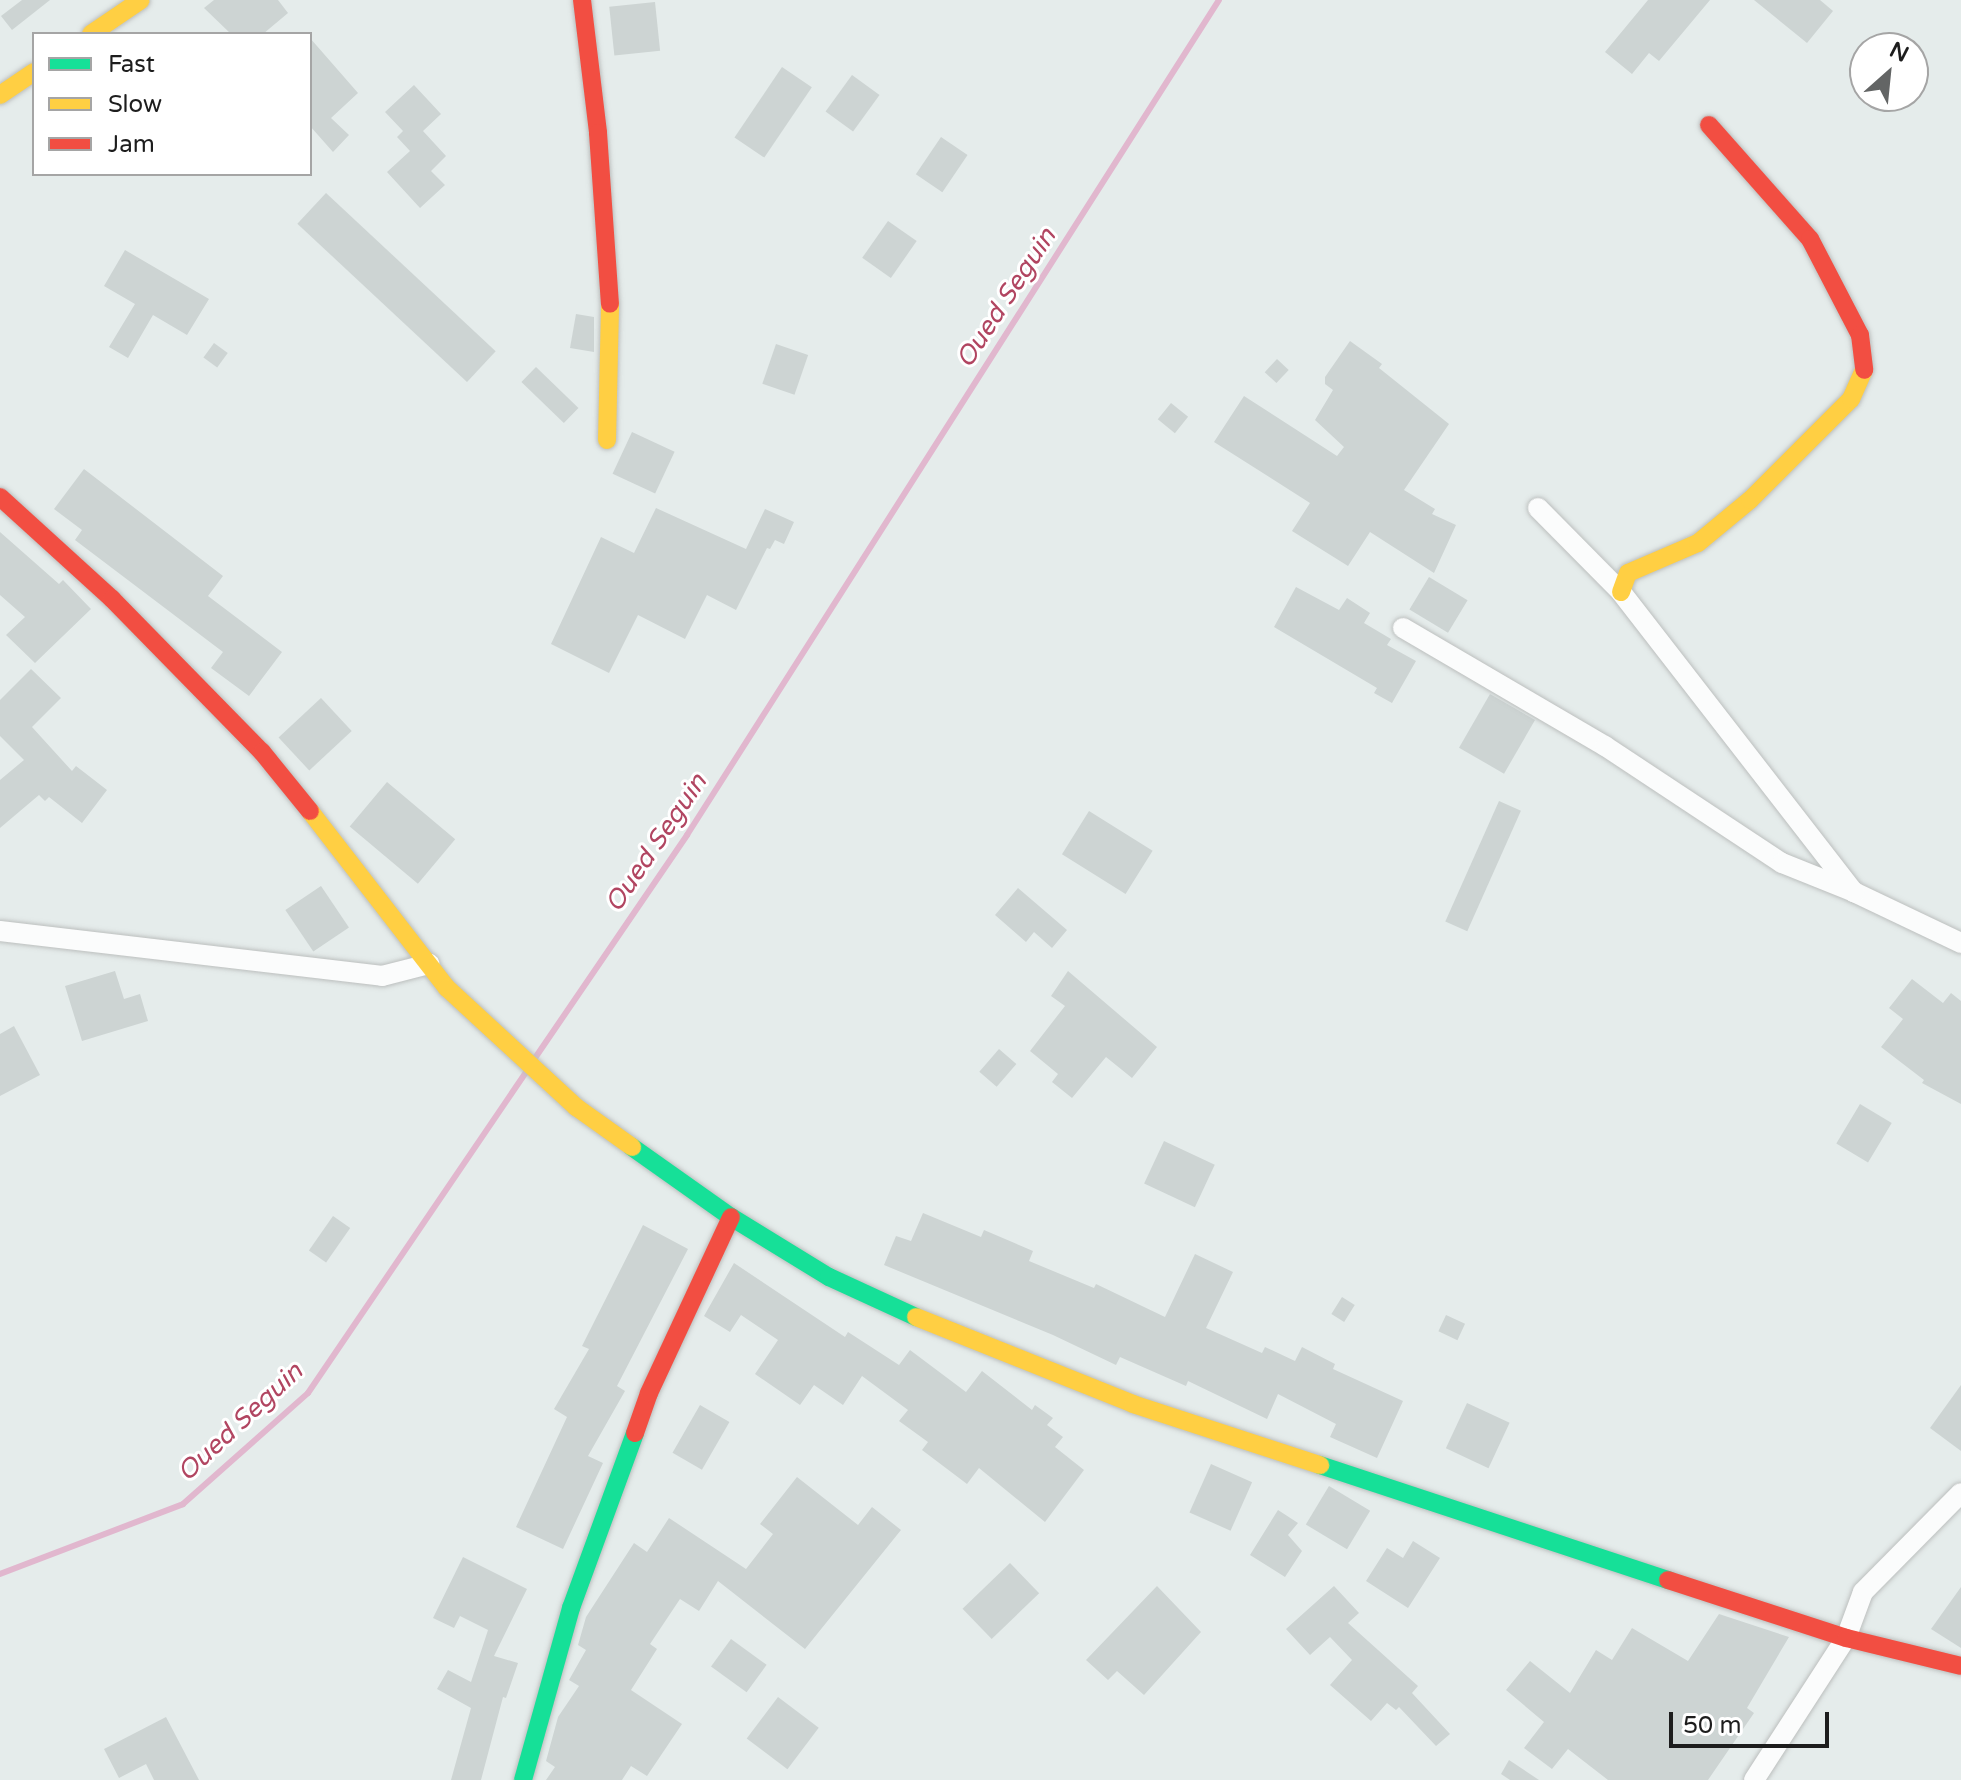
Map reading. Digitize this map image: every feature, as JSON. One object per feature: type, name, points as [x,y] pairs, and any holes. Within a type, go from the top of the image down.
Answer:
[{"type":"main road","points":[[94,32],[141,0]]},
{"type":"main road","points":[[582,0],[598,133],[612,327],[607,440]]},
{"type":"main road","points":[[0,95],[32,73]]},
{"type":"main road","points":[[1621,592],[1628,573],[1698,543],[1750,500],[1851,399],[1865,369],[1860,335],[1810,239],[1709,125]]},
{"type":"main road","points":[[0,497],[112,599],[262,752],[447,988],[576,1107],[731,1217],[829,1277],[991,1350],[1133,1404],[1846,1638],[1961,1666]]},
{"type":"main road","points":[[523,1780],[571,1608],[649,1393],[731,1217]]},
{"type":"street","points":[[1538,508],[1621,592],[1854,892]]},
{"type":"street","points":[[1403,628],[1605,746],[1782,863],[1854,892],[1961,943]]},
{"type":"street","points":[[0,931],[382,976],[429,964]]},
{"type":"street","points":[[1754,1780],[1846,1638],[1863,1592],[1961,1493]]},
{"type":"building","points":[[22,0],[50,0],[12,30],[1,16]]},
{"type":"building","points":[[214,0],[278,0],[288,13],[265,32],[229,32],[204,8]]},
{"type":"building","points":[[1648,0],[1710,0],[1659,61],[1649,53],[1632,74],[1605,52]]},
{"type":"building","points":[[1754,0],[1820,0],[1833,11],[1807,43]]},
{"type":"building","points":[[655,2],[660,51],[614,56],[609,7]]},
{"type":"building","points":[[312,40],[358,93],[331,118],[349,135],[333,152],[312,128]]},
{"type":"building","points":[[782,67],[812,87],[764,158],[734,137]]},
{"type":"building","points":[[852,75],[880,95],[853,131],[826,111]]},
{"type":"building","points":[[414,85],[441,114],[423,131],[446,156],[431,171],[445,185],[420,208],[387,172],[410,151],[397,137],[403,131],[385,112]]},
{"type":"building","points":[[941,137],[968,155],[942,192],[916,174]]},
{"type":"building","points":[[326,193],[496,351],[467,382],[297,224]]},
{"type":"building","points":[[888,221],[917,241],[891,278],[862,258]]},
{"type":"building","points":[[125,250],[209,299],[187,335],[153,315],[128,358],[109,347],[135,304],[104,286]]},
{"type":"building","points":[[576,314],[594,317],[594,352],[570,348]]},
{"type":"building","points":[[1350,341],[1382,364],[1379,368],[1449,424],[1404,490],[1435,509],[1432,514],[1456,525],[1434,573],[1370,532],[1348,566],[1292,531],[1310,503],[1214,442],[1244,396],[1337,456],[1344,447],[1315,420],[1333,390],[1325,384],[1325,377]]},
{"type":"building","points":[[214,343],[228,353],[217,368],[203,358]]},
{"type":"building","points":[[776,344],[808,355],[794,395],[762,384]]},
{"type":"building","points":[[1277,359],[1289,370],[1276,383],[1265,372]]},
{"type":"building","points":[[536,367],[578,408],[564,423],[521,382]]},
{"type":"building","points":[[1171,403],[1188,417],[1175,433],[1158,419]]},
{"type":"building","points":[[632,432],[675,452],[655,494],[613,474]]},
{"type":"building","points":[[84,469],[223,576],[208,596],[282,652],[249,696],[211,668],[223,652],[75,540],[82,530],[54,509]]},
{"type":"building","points":[[656,508],[746,549],[765,509],[794,522],[784,544],[775,540],[770,549],[767,548],[736,610],[707,595],[685,639],[638,615],[609,673],[551,644],[601,537],[634,553]]},
{"type":"building","points":[[0,532],[59,584],[63,580],[91,609],[35,663],[6,635],[25,617],[0,595]]},
{"type":"building","points":[[1429,577],[1468,600],[1448,633],[1409,610]]},
{"type":"building","points":[[1296,587],[1339,610],[1347,598],[1370,613],[1364,623],[1391,639],[1387,645],[1416,661],[1392,703],[1374,693],[1377,688],[1274,627]]},
{"type":"building","points":[[31,669],[61,698],[32,727],[72,771],[76,766],[107,790],[82,823],[49,797],[45,801],[39,795],[0,828],[0,780],[24,760],[0,736],[0,700]]},
{"type":"building","points":[[1490,694],[1535,720],[1504,774],[1459,748]]},
{"type":"building","points":[[321,698],[352,731],[309,770],[279,738]]},
{"type":"building","points":[[387,782],[455,839],[418,884],[350,826]]},
{"type":"building","points":[[1499,801],[1521,811],[1467,931],[1445,922]]},
{"type":"building","points":[[1089,811],[1153,851],[1126,894],[1062,854]]},
{"type":"building","points":[[321,886],[349,927],[313,951],[285,910]]},
{"type":"building","points":[[1018,888],[1067,930],[1052,948],[1034,932],[1026,942],[995,915]]},
{"type":"building","points":[[115,971],[124,999],[140,994],[148,1021],[82,1041],[65,986]]},
{"type":"building","points":[[1068,971],[1157,1047],[1132,1078],[1106,1057],[1072,1098],[1052,1082],[1058,1074],[1030,1051],[1065,1006],[1051,996]]},
{"type":"building","points":[[1912,979],[1943,1003],[1951,993],[1961,1001],[1961,1104],[1922,1083],[1924,1080],[1881,1047],[1903,1019],[1889,1008]]},
{"type":"building","points":[[14,1026],[40,1075],[0,1096],[0,1034]]},
{"type":"building","points":[[999,1049],[1016,1064],[997,1087],[979,1072]]},
{"type":"building","points":[[1860,1104],[1892,1123],[1868,1162],[1836,1143]]},
{"type":"building","points":[[1164,1141],[1215,1165],[1195,1207],[1144,1184]]},
{"type":"building","points":[[923,1213],[981,1237],[984,1230],[1033,1251],[1029,1261],[1094,1288],[1096,1284],[1165,1317],[1195,1254],[1233,1272],[1206,1328],[1262,1353],[1265,1347],[1295,1361],[1302,1347],[1335,1364],[1333,1369],[1403,1401],[1377,1458],[1330,1437],[1336,1424],[1278,1394],[1267,1419],[1188,1381],[1186,1386],[1120,1357],[1116,1365],[1053,1335],[884,1265],[896,1236],[911,1241]]},
{"type":"building","points":[[333,1216],[350,1228],[326,1262],[309,1250]]},
{"type":"building","points":[[643,1225],[688,1249],[617,1386],[625,1391],[588,1456],[603,1463],[563,1549],[516,1527],[567,1417],[554,1409],[589,1349],[582,1346]]},
{"type":"building","points":[[734,1263],[845,1337],[848,1332],[899,1365],[910,1350],[966,1392],[982,1371],[1032,1410],[1035,1405],[1053,1418],[1047,1425],[1063,1437],[1055,1447],[1084,1470],[1045,1522],[979,1468],[967,1484],[922,1450],[928,1442],[899,1421],[908,1410],[862,1376],[843,1405],[814,1385],[800,1405],[755,1374],[778,1340],[741,1315],[730,1332],[704,1316]]},
{"type":"building","points":[[1342,1297],[1355,1305],[1344,1322],[1331,1314]]},
{"type":"building","points":[[1446,1315],[1465,1324],[1457,1340],[1438,1331]]},
{"type":"building","points":[[1961,1385],[1961,1451],[1930,1428]]},
{"type":"building","points":[[1467,1403],[1510,1423],[1488,1468],[1446,1448]]},
{"type":"building","points":[[700,1405],[729,1422],[702,1470],[672,1453]]},
{"type":"building","points":[[1211,1464],[1252,1482],[1231,1531],[1189,1512]]},
{"type":"building","points":[[797,1477],[858,1525],[872,1507],[901,1530],[805,1649],[718,1581],[699,1611],[680,1599],[650,1644],[657,1649],[631,1690],[682,1724],[647,1776],[631,1766],[622,1780],[546,1780],[555,1767],[546,1761],[558,1717],[579,1686],[569,1680],[586,1650],[578,1645],[586,1617],[634,1543],[647,1552],[669,1518],[746,1569],[773,1534],[760,1524]]},
{"type":"building","points":[[1329,1486],[1370,1511],[1347,1549],[1306,1525]]},
{"type":"building","points":[[1278,1510],[1298,1523],[1288,1535],[1302,1551],[1285,1577],[1250,1555]]},
{"type":"building","points":[[1413,1541],[1440,1558],[1408,1608],[1366,1581],[1387,1548],[1403,1558]]},
{"type":"building","points":[[463,1557],[527,1589],[494,1656],[518,1663],[506,1698],[503,1697],[481,1780],[451,1780],[471,1708],[437,1689],[448,1670],[471,1682],[488,1630],[460,1616],[454,1628],[433,1618]]},
{"type":"building","points":[[1010,1563],[1039,1593],[992,1639],[963,1609]]},
{"type":"building","points":[[1157,1586],[1201,1632],[1144,1695],[1117,1671],[1108,1680],[1086,1660]]},
{"type":"building","points":[[1334,1586],[1359,1613],[1348,1623],[1418,1686],[1412,1693],[1450,1734],[1436,1746],[1399,1707],[1396,1710],[1387,1703],[1371,1721],[1330,1685],[1352,1660],[1330,1637],[1310,1655],[1286,1629]]},
{"type":"building","points":[[1961,1587],[1961,1648],[1931,1629]]},
{"type":"building","points":[[1719,1614],[1789,1637],[1747,1708],[1754,1713],[1708,1780],[1608,1780],[1568,1749],[1552,1769],[1524,1748],[1544,1722],[1506,1690],[1530,1661],[1570,1693],[1596,1650],[1612,1660],[1632,1628],[1688,1661]]},
{"type":"building","points":[[731,1639],[767,1665],[747,1692],[711,1667]]},
{"type":"building","points":[[778,1697],[819,1728],[787,1769],[747,1739]]},
{"type":"building","points":[[166,1717],[199,1780],[154,1780],[146,1764],[119,1778],[104,1749]]},
{"type":"building","points":[[1509,1760],[1539,1780],[1510,1780],[1501,1774]]},
{"type":"waterway","name":"Oued Seguin","points":[[535,1058],[687,835],[1219,0]]},
{"type":"waterway","name":"Oued Seguin","points":[[0,1574],[183,1504],[308,1393],[527,1071]]},
{"type":"traffic: fast","points":[[632,1147],[731,1217],[829,1277],[916,1317]]},
{"type":"traffic: fast","points":[[523,1780],[571,1608],[635,1433]]},
{"type":"traffic: fast","points":[[1320,1465],[1668,1580]]},
{"type":"traffic: slow","points":[[94,32],[141,0]]},
{"type":"traffic: slow","points":[[0,95],[32,73]]},
{"type":"traffic: slow","points":[[607,440],[610,304]]},
{"type":"traffic: slow","points":[[1621,592],[1628,573],[1698,543],[1750,500],[1851,399],[1864,370]]},
{"type":"traffic: slow","points":[[310,811],[447,988],[576,1107],[632,1147]]},
{"type":"traffic: slow","points":[[916,1317],[1133,1404],[1320,1465]]},
{"type":"traffic: jam","points":[[582,0],[598,133],[610,304]]},
{"type":"traffic: jam","points":[[1709,125],[1810,239],[1860,335],[1864,370]]},
{"type":"traffic: jam","points":[[0,497],[112,599],[262,752],[310,811]]},
{"type":"traffic: jam","points":[[635,1433],[649,1393],[731,1217]]},
{"type":"traffic: jam","points":[[1668,1580],[1846,1638],[1961,1666]]}]
